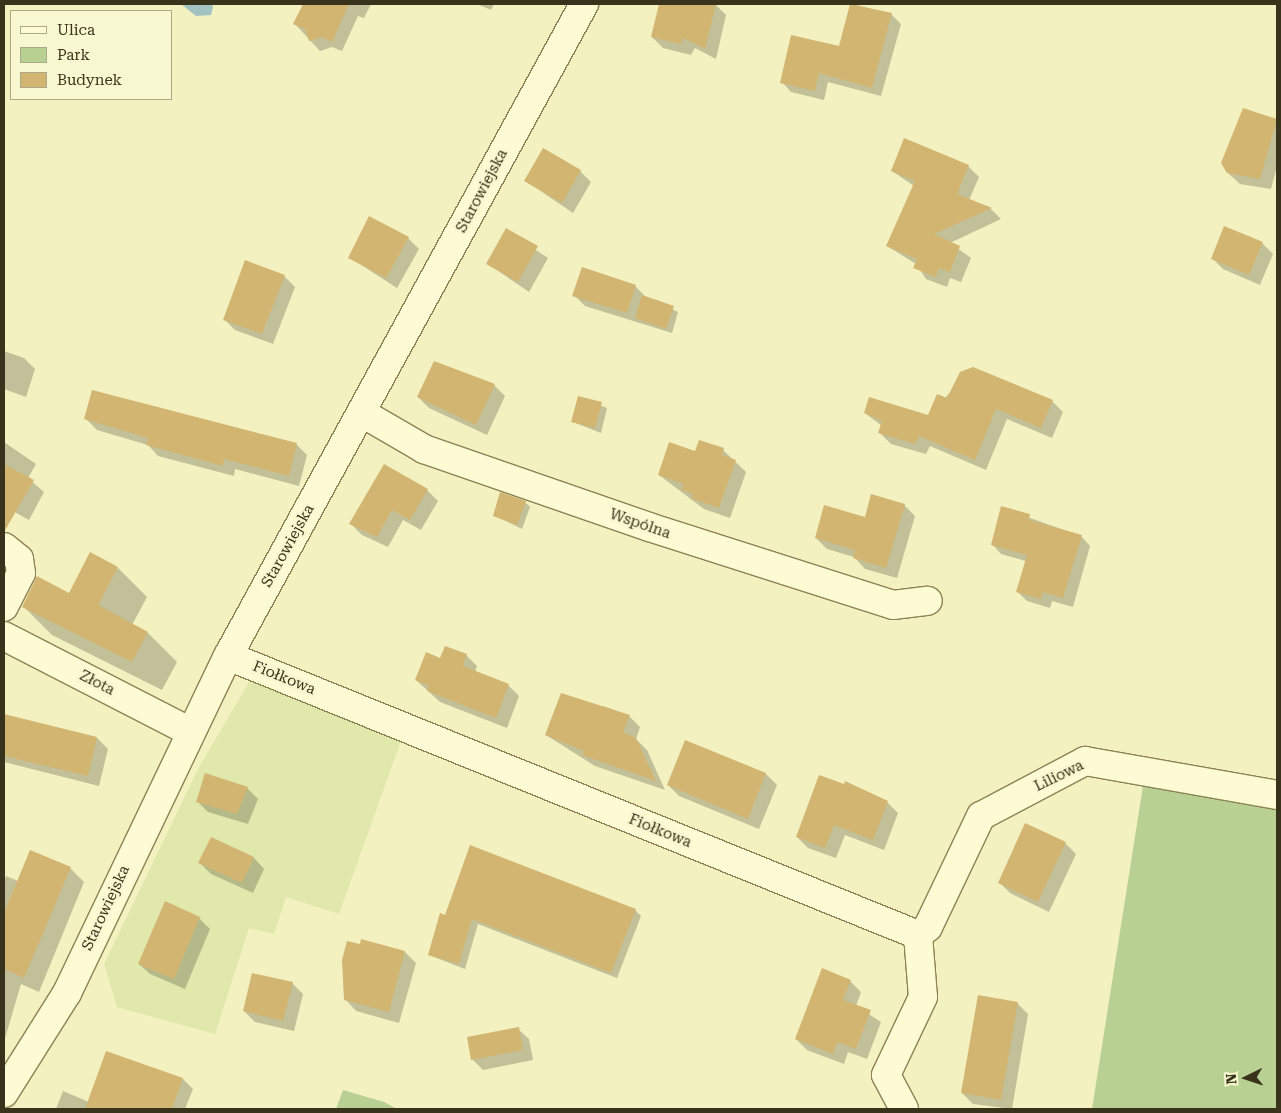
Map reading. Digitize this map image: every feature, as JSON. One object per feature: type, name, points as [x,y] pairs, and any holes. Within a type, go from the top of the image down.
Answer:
[{"type":"street","name":"Starowiejska","points":[[4,1093],[67,993],[189,731],[228,656],[584,4]]},
{"type":"street","name":"Wspólna","points":[[362,413],[424,449],[650,528],[893,605],[928,601]]},
{"type":"street","points":[[4,547],[19,559],[21,573],[4,607]]},
{"type":"street","name":"Złota","points":[[4,636],[189,731]]},
{"type":"street","name":"Fiołkowa","points":[[228,656],[918,935]]},
{"type":"street","name":"Liliowa","points":[[918,935],[928,927],[981,816],[1085,760],[1277,795]]},
{"type":"street","points":[[904,1109],[886,1075],[924,997],[918,935]]},
{"type":"green space","points":[[252,677],[403,735],[339,914],[286,897],[274,934],[249,928],[215,1034],[117,1007],[104,964],[198,769]]},
{"type":"green space","points":[[1143,786],[1277,809],[1277,1109],[1092,1109]]},
{"type":"green space","points":[[343,1090],[384,1102],[397,1109],[336,1109]]},
{"type":"water","points":[[181,4],[212,4],[213,7],[211,15],[196,16]]},
{"type":"building","points":[[303,4],[349,4],[332,42],[321,37],[309,41],[305,29],[293,24]]},
{"type":"building","points":[[659,4],[716,4],[705,49],[684,38],[680,44],[651,37]]},
{"type":"building","points":[[850,4],[892,13],[872,88],[819,73],[815,91],[780,83],[791,35],[839,46]]},
{"type":"building","points":[[1243,108],[1277,119],[1260,179],[1227,173],[1221,163]]},
{"type":"building","points":[[904,138],[969,165],[957,194],[992,208],[934,234],[960,246],[950,272],[939,268],[936,277],[913,268],[917,259],[886,246],[915,181],[891,171]]},
{"type":"building","points":[[543,148],[581,170],[562,203],[524,181]]},
{"type":"building","points":[[369,216],[409,237],[386,278],[348,258]]},
{"type":"building","points":[[1224,226],[1263,242],[1249,275],[1211,259]]},
{"type":"building","points":[[506,228],[538,246],[518,282],[486,264]]},
{"type":"building","points":[[245,260],[285,275],[262,334],[223,320]]},
{"type":"building","points":[[582,267],[636,285],[627,313],[572,296]]},
{"type":"building","points":[[642,295],[674,306],[666,329],[635,318]]},
{"type":"building","points":[[434,361],[495,384],[476,425],[417,397]]},
{"type":"building","points":[[973,367],[1053,400],[1041,428],[996,409],[975,460],[919,436],[915,444],[878,433],[882,421],[864,413],[869,397],[928,415],[937,394],[947,398],[960,372]]},
{"type":"building","points":[[92,390],[297,443],[289,476],[224,459],[223,466],[146,445],[148,438],[84,419]]},
{"type":"building","points":[[578,396],[602,402],[595,428],[571,422]]},
{"type":"building","points":[[699,440],[724,448],[722,455],[736,460],[719,508],[691,498],[693,494],[681,490],[684,484],[658,475],[669,442],[695,451]]},
{"type":"building","points":[[4,464],[34,480],[4,532]]},
{"type":"building","points":[[384,464],[428,489],[410,520],[392,510],[377,537],[349,524]]},
{"type":"building","points":[[500,492],[526,501],[517,525],[493,516]]},
{"type":"building","points":[[871,494],[905,504],[886,568],[853,558],[855,550],[815,538],[824,505],[865,517]]},
{"type":"building","points":[[1001,506],[1030,514],[1029,520],[1082,535],[1063,598],[1043,592],[1041,599],[1016,592],[1027,555],[991,545]]},
{"type":"building","points":[[90,552],[118,567],[98,605],[148,632],[132,662],[22,607],[37,576],[69,593]]},
{"type":"building","points":[[445,646],[467,654],[463,666],[509,684],[496,718],[427,691],[429,686],[415,680],[426,652],[440,658]]},
{"type":"building","points":[[561,693],[630,715],[623,732],[636,738],[656,781],[582,755],[584,751],[545,735]]},
{"type":"building","points":[[4,714],[97,737],[88,776],[4,756]]},
{"type":"building","points":[[685,740],[766,773],[748,819],[667,785]]},
{"type":"building","points":[[205,773],[248,787],[237,814],[196,802]]},
{"type":"building","points":[[819,775],[844,784],[845,781],[888,801],[873,840],[834,825],[825,848],[796,837]]},
{"type":"building","points":[[1025,823],[1066,842],[1038,902],[998,883]]},
{"type":"building","points":[[211,837],[254,857],[242,883],[198,863]]},
{"type":"building","points":[[470,845],[636,909],[611,973],[472,919],[459,964],[428,955],[440,913],[445,915]]},
{"type":"building","points":[[30,850],[71,867],[24,978],[4,969],[4,913]]},
{"type":"building","points":[[165,901],[200,917],[174,979],[138,964]]},
{"type":"building","points":[[361,939],[405,951],[389,1012],[344,1000],[342,960],[347,941],[360,944]]},
{"type":"building","points":[[822,968],[851,980],[843,1000],[871,1010],[856,1049],[837,1042],[833,1054],[795,1039]]},
{"type":"building","points":[[252,973],[293,982],[283,1021],[243,1011]]},
{"type":"building","points":[[978,995],[1018,1002],[1001,1100],[961,1093]]},
{"type":"building","points":[[519,1027],[523,1050],[471,1060],[467,1037]]},
{"type":"building","points":[[106,1051],[183,1078],[172,1109],[85,1109]]}]
